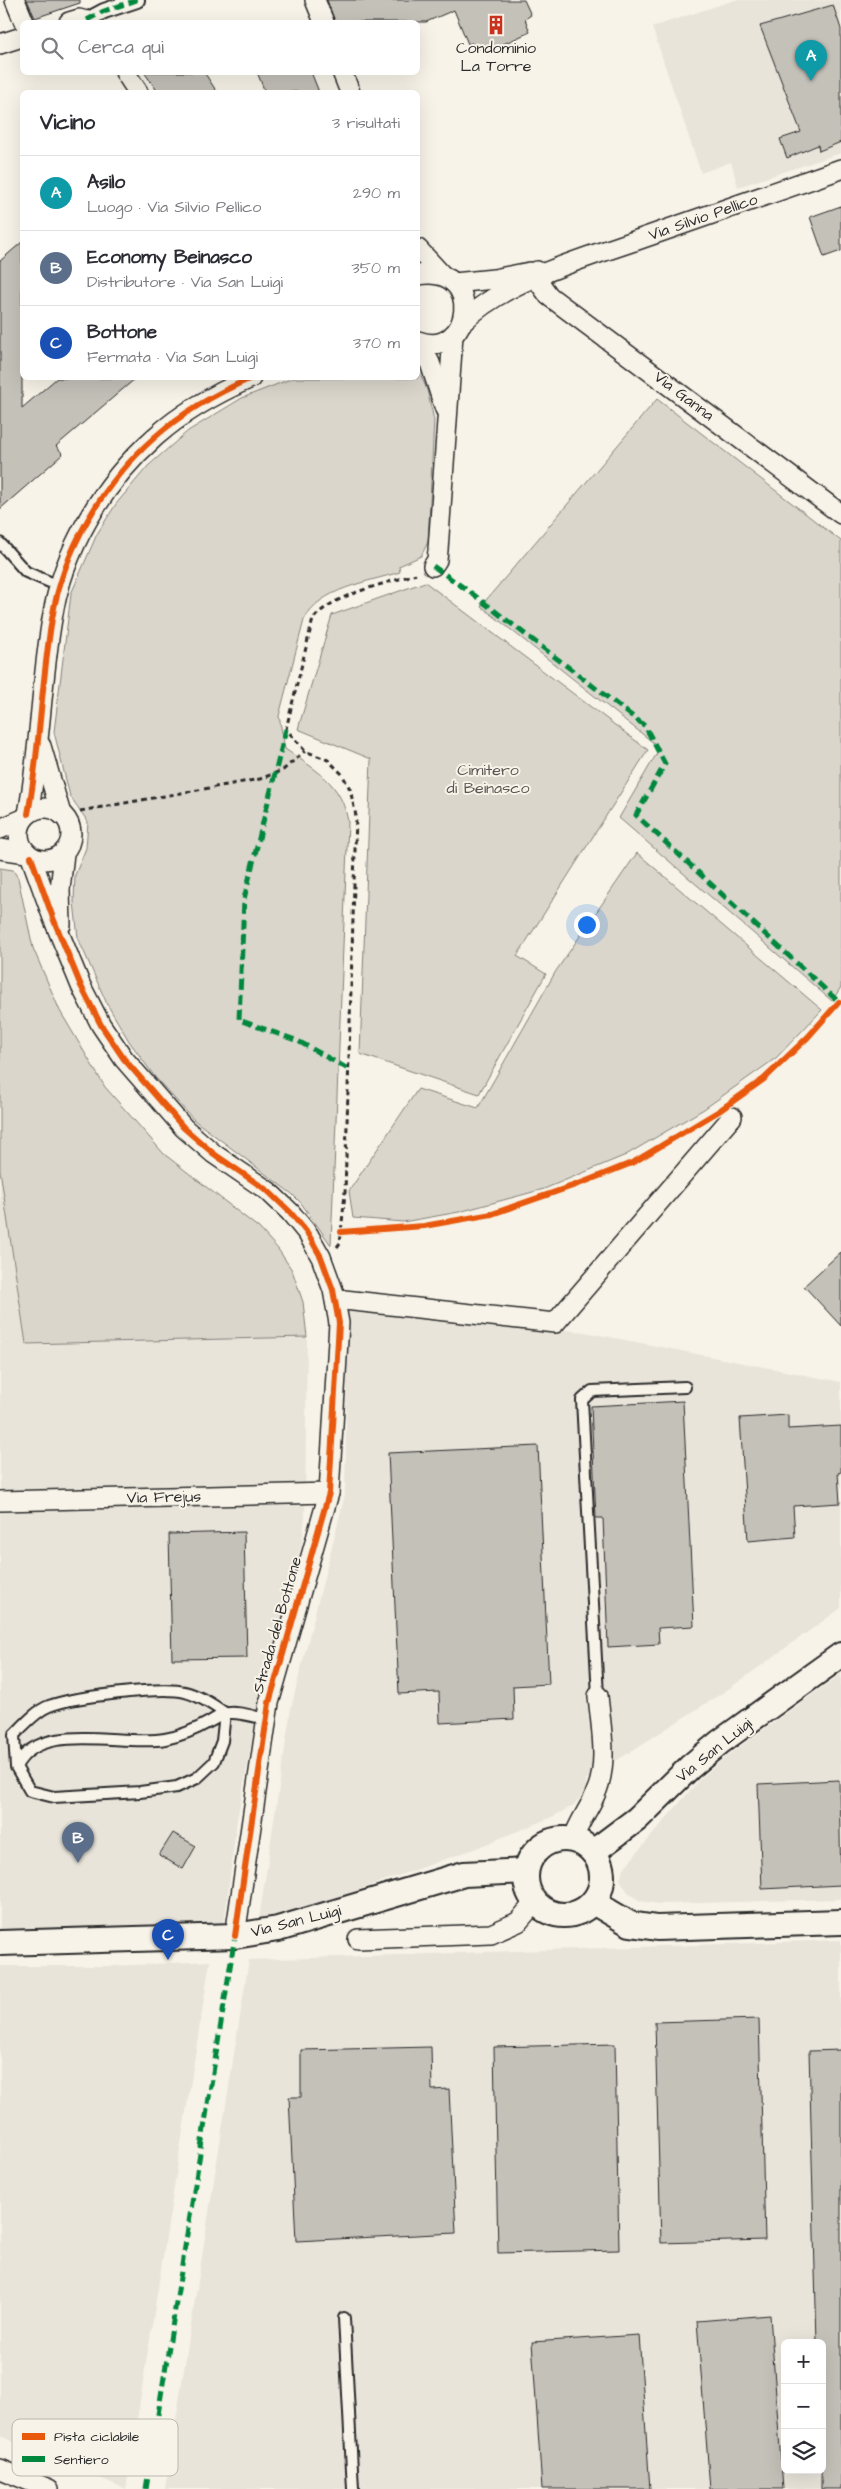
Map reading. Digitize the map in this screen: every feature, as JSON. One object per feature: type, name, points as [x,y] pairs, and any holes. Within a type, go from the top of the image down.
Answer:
[{"type":"street","points":[[15,0],[23,20]]},
{"type":"street","points":[[86,20],[104,11],[137,0]]},
{"type":"street","points":[[315,0],[323,20]]},
{"type":"street","points":[[0,44],[20,38]]},
{"type":"street","points":[[126,75],[137,90]]},
{"type":"street","points":[[343,75],[349,90]]},
{"type":"street","name":"Via Silvio Pellico","points":[[458,328],[478,306],[538,274],[841,169]]},
{"type":"street","points":[[420,251],[448,279],[464,302],[458,328],[447,418],[437,560],[432,566]]},
{"type":"street","name":"Via Silvio Pellico","points":[[420,276],[430,274],[448,279],[494,279],[538,274]]},
{"type":"street","name":"Via Ganna","points":[[538,274],[548,296],[841,514]]},
{"type":"street","points":[[420,342],[441,342],[458,328]]},
{"type":"street","points":[[420,344],[436,380],[447,418]]},
{"type":"street","points":[[29,855],[20,841],[19,833],[26,817],[39,740],[52,617],[59,586],[73,546],[97,506],[125,467],[155,437],[191,409],[247,380]]},
{"type":"street","points":[[39,740],[63,815],[71,831],[71,839],[64,853],[60,890],[62,939]]},
{"type":"street","points":[[0,829],[44,808],[63,815]]},
{"type":"street","points":[[0,849],[48,860],[64,853]]},
{"type":"street","name":"Strada del Bottone","points":[[29,855],[81,986],[101,1025],[130,1066],[184,1128],[214,1154],[268,1191],[290,1212],[308,1234],[321,1257],[335,1299],[338,1323],[329,1493],[266,1719],[235,1936]]},
{"type":"street","points":[[335,1299],[555,1323],[732,1117]]},
{"type":"street","name":"Via Frejus","points":[[0,1501],[329,1493]]},
{"type":"street","name":"Via San Luigi","points":[[0,1943],[235,1936],[278,1929],[464,1874],[526,1871],[531,1858],[545,1845],[560,1839],[583,1846],[637,1819],[690,1767],[720,1742],[841,1655]]},
{"type":"street","points":[[526,1871],[527,1886],[535,1902],[547,1912],[562,1915],[579,1912],[593,1902],[601,1887],[601,1867],[583,1846],[578,1826],[600,1783],[603,1754],[598,1696]]},
{"type":"street","points":[[358,1939],[491,1934],[518,1922],[535,1902]]},
{"type":"street","points":[[593,1902],[630,1924],[658,1928],[841,1922]]},
{"type":"street","points":[[0,2469],[12,2474]]},
{"type":"street","points":[[17,2476],[49,2489]]},
{"type":"lane","points":[[0,543],[26,572],[59,586]]},
{"type":"lane","points":[[598,1696],[582,1400],[592,1391],[685,1387]]},
{"type":"lane","points":[[225,1713],[222,1741],[214,1762],[197,1778],[177,1788],[54,1797],[30,1791],[16,1767],[14,1735],[48,1706],[77,1699],[150,1691],[184,1692],[207,1701],[225,1713],[266,1719]]},
{"type":"lane","points":[[16,1767],[22,1755],[57,1739],[66,1737],[145,1742],[167,1739],[202,1726],[225,1713]]},
{"type":"lane","points":[[344,2318],[352,2489]]},
{"type":"path","points":[[321,1257],[333,1251],[340,1243],[345,1193],[356,816],[350,789],[342,774],[328,760],[305,751],[286,729],[313,619],[320,611],[333,602],[432,566]]},
{"type":"path","points":[[63,815],[84,809],[260,779],[283,770],[305,751]]},
{"type":"path","points":[[341,1232],[348,1232]]},
{"type":"shaded area","points":[[735,0],[841,0],[841,153],[738,187],[731,162],[701,173],[652,27]]},
{"type":"shaded area","points":[[0,1170],[26,1344],[307,1337],[305,1516],[302,1542],[259,1705],[237,1820],[224,1925],[0,1932]]},
{"type":"shaded area","points":[[348,1306],[584,1332],[841,1382],[841,1608],[730,1688],[586,1780],[587,1788],[574,1805],[552,1817],[474,1849],[324,1902],[259,1919],[291,1708],[345,1495]]},
{"type":"shaded area","points":[[841,1674],[841,1899],[659,1904],[640,1901],[628,1892],[620,1879],[624,1868],[700,1779],[728,1755]]},
{"type":"shaded area","points":[[841,1940],[841,2489],[165,2489],[167,2476],[178,2476],[178,2419],[176,2419],[249,1960]]},
{"type":"shaded area","points":[[210,1961],[137,2419],[12,2419],[12,2441],[0,2436],[0,1966],[114,1966]]},
{"type":"shaded area","points":[[95,2476],[128,2476],[126,2489]]},
{"type":"green space","points":[[420,373],[427,390],[434,420],[428,542],[421,556],[399,566],[400,572],[333,593],[311,609],[304,620],[279,716],[285,749],[317,771],[334,787],[345,809],[348,822],[331,1245],[301,1203],[292,1194],[194,1120],[155,1077],[129,1041],[107,1004],[78,938],[74,902],[75,875],[86,848],[88,822],[70,796],[54,732],[71,594],[97,534],[116,504],[148,466],[188,431],[242,398],[288,380],[420,380]]},
{"type":"green space","points":[[657,399],[841,541],[841,987],[832,1001],[619,818],[660,748],[481,606]]},
{"type":"green space","name":"Cimitero di Beinasco","points":[[425,582],[648,750],[517,956],[546,974],[479,1094],[360,1054],[371,759],[298,729],[332,615]]},
{"type":"green space","points":[[637,853],[822,1010],[776,1058],[704,1109],[626,1155],[544,1189],[459,1212],[403,1222],[353,1218],[349,1191],[418,1089],[478,1108],[556,971]]},
{"type":"green space","points":[[0,868],[13,870],[18,878],[33,948],[60,1011],[105,1087],[164,1154],[259,1228],[278,1249],[292,1270],[303,1302],[307,1337],[26,1344],[0,1170]]},
{"type":"building","points":[[27,0],[80,0],[80,3],[35,18]]},
{"type":"building","points":[[327,0],[524,0],[531,15],[525,19],[530,32],[490,50],[488,45],[475,50],[472,43],[468,44],[454,10],[426,22],[420,22],[420,20],[334,20]]},
{"type":"building","points":[[833,5],[841,29],[841,142],[819,151],[818,145],[787,158],[780,139],[801,132],[760,26]]},
{"type":"building","points":[[146,75],[206,75],[216,90],[157,90]]},
{"type":"building","points":[[258,75],[312,75],[318,90],[264,90]]},
{"type":"building","points":[[841,206],[841,251],[824,257],[810,217]]},
{"type":"building","points":[[20,244],[20,380],[22,380],[22,408],[55,380],[134,380],[56,446],[63,454],[0,509],[0,261]]},
{"type":"building","points":[[841,1252],[841,1326],[804,1286]]},
{"type":"building","points":[[683,1401],[694,1626],[658,1628],[659,1644],[608,1647],[603,1518],[596,1518],[591,1406]]},
{"type":"building","points":[[788,1415],[788,1429],[841,1426],[841,1472],[838,1473],[840,1503],[793,1506],[795,1537],[748,1541],[740,1418]]},
{"type":"building","points":[[538,1446],[549,1684],[513,1686],[514,1719],[440,1723],[439,1692],[399,1694],[388,1453]]},
{"type":"building","points":[[244,1532],[247,1658],[172,1659],[169,1534]]},
{"type":"building","points":[[839,1780],[841,1885],[762,1889],[758,1784]]},
{"type":"building","points":[[173,1833],[196,1846],[183,1869],[159,1855]]},
{"type":"building","points":[[759,2019],[765,2240],[661,2243],[655,2022]]},
{"type":"building","points":[[615,2044],[619,2250],[498,2253],[494,2047]]},
{"type":"building","points":[[431,2047],[432,2090],[449,2089],[456,2233],[296,2241],[289,2097],[301,2097],[301,2050]]},
{"type":"building","points":[[841,2050],[841,2489],[821,2489],[821,2474],[826,2474],[826,2339],[817,2339],[809,2051]]},
{"type":"building","points":[[770,2315],[783,2489],[710,2489],[697,2321]]},
{"type":"building","points":[[639,2335],[650,2489],[542,2489],[532,2342]]},
{"type":"marked path","points":[[87,20],[104,11],[137,0]]},
{"type":"marked path","points":[[433,566],[474,595],[645,726],[665,764],[636,815],[841,1004]]},
{"type":"marked path","points":[[286,729],[244,899],[239,1020],[298,1041],[348,1069]]},
{"type":"marked path","points":[[157,2419],[235,1936]]},
{"type":"marked path","points":[[146,2489],[148,2476]]},
{"type":"cycle path","points":[[28,814],[45,667],[57,593],[65,568],[88,519],[119,475],[155,437],[177,419],[201,404],[247,380]]},
{"type":"cycle path","points":[[31,857],[53,918],[81,986],[101,1025],[124,1059],[184,1128],[214,1154],[268,1191],[290,1212],[308,1234],[321,1257],[333,1290],[339,1323],[329,1493],[269,1703],[235,1936]]},
{"type":"cycle path","points":[[341,1232],[424,1226],[492,1214],[584,1182],[634,1162],[719,1111],[764,1079],[808,1037],[839,1002]]},
{"type":"place","name":"Condominio La Torre","points":[[496,25]]},
{"type":"place","name":"Asilo","points":[[811,81]]},
{"type":"place","name":"Economy Beinasco","points":[[78,1863]]},
{"type":"place","name":"Bottone","points":[[168,1960]]}]
